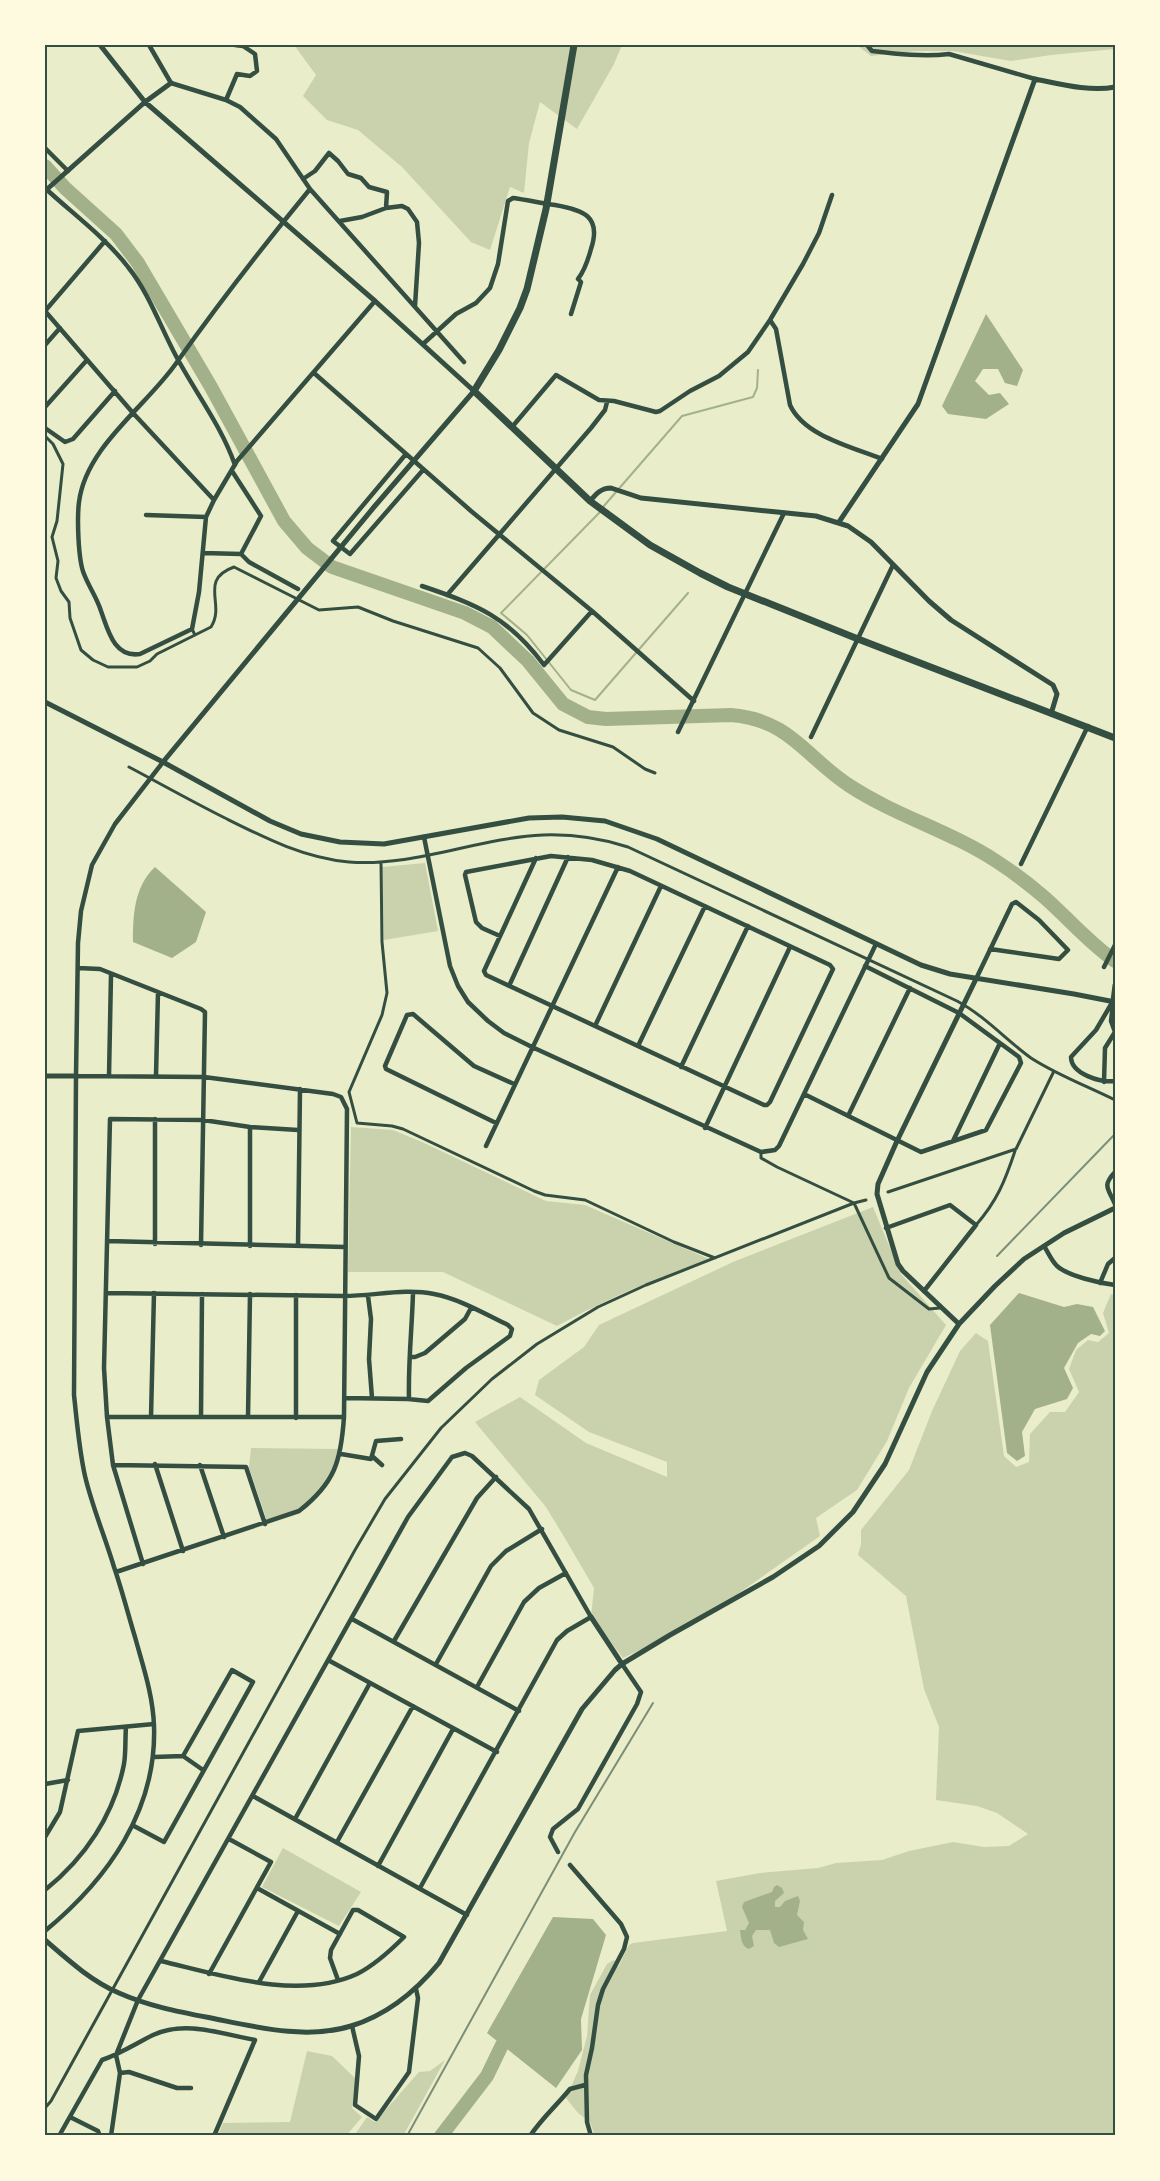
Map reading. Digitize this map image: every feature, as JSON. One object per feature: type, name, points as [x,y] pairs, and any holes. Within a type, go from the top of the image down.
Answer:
[{"type":"main road","points":[[574,45],[534,264],[520,308],[499,350],[474,391],[590,501],[650,545],[699,573],[858,639],[1115,738]]},
{"type":"street","points":[[45,1930],[103,1874],[134,1826],[146,1796],[154,1757],[154,1725],[150,1688],[86,1479],[74,1395],[78,968],[81,911],[92,865],[115,824],[163,762],[474,391],[283,220],[145,102],[100,45]]},
{"type":"street","points":[[148,45],[171,83],[226,99],[240,107],[276,139],[310,189],[464,362]]},
{"type":"street","points":[[226,99],[237,75],[250,76],[257,71],[255,54],[243,46],[235,45]]},
{"type":"street","points":[[867,45],[872,51],[880,52],[935,56],[949,54],[1035,79],[1077,87],[1108,89],[1115,87]]},
{"type":"street","points":[[839,522],[912,414],[923,393],[1035,79]]},
{"type":"street","points":[[171,83],[145,102],[46,189],[105,241],[129,267],[146,295],[178,360],[218,426],[236,463]]},
{"type":"street","points":[[45,148],[68,171]]},
{"type":"street","points":[[303,179],[315,171],[329,153],[348,174],[361,178],[369,187],[387,192],[386,208]]},
{"type":"street","points":[[192,629],[140,654],[122,651],[110,636],[100,606],[84,573],[80,550],[79,503],[82,490],[104,447],[138,410],[178,360],[283,220],[310,189]]},
{"type":"street","points":[[512,427],[556,375],[580,391],[607,402],[614,401],[640,409],[660,411],[719,376],[741,358],[770,320],[819,233],[832,195]]},
{"type":"street","points":[[423,344],[456,314],[476,303],[490,288],[498,264],[508,201],[513,198],[578,209],[588,216],[593,225],[595,237],[584,271],[578,279],[581,282],[571,314]]},
{"type":"street","points":[[340,221],[362,217],[386,208],[402,206],[408,209],[417,222],[418,276],[415,306]]},
{"type":"street","points":[[105,241],[45,311],[133,413],[214,500]]},
{"type":"street","points":[[195,635],[192,629],[199,592],[206,517],[214,500],[236,463],[375,301]]},
{"type":"street","points":[[770,320],[776,329],[790,405],[795,416],[809,428],[882,459]]},
{"type":"street","points":[[45,345],[60,328]]},
{"type":"street","points":[[45,407],[87,360]]},
{"type":"street","points":[[314,373],[423,470],[592,611],[694,701]]},
{"type":"street","points":[[45,428],[65,442],[73,439],[114,391]]},
{"type":"street","points":[[447,595],[605,410],[607,402]]},
{"type":"street","points":[[45,436],[53,444],[63,464],[57,521],[52,537],[57,561],[56,578],[69,602],[70,618],[81,650],[93,660],[108,667],[137,667],[150,661],[157,654],[206,631],[214,622],[215,581],[223,571],[234,567],[319,610],[358,606],[393,621],[478,648],[500,668],[533,714],[559,730],[613,747],[645,769],[655,773]]},
{"type":"street","points":[[406,454],[333,541],[350,555],[423,470]]},
{"type":"street","points":[[232,471],[261,516],[242,554]]},
{"type":"street","points":[[590,501],[606,488],[641,498],[816,516],[839,522],[863,535],[951,620],[1053,685],[1057,694],[1051,714]]},
{"type":"street","points":[[680,730],[784,513]]},
{"type":"street","points":[[146,515],[206,517]]},
{"type":"street","points":[[203,553],[242,554],[249,562],[298,589]]},
{"type":"street","points":[[811,737],[893,565]]},
{"type":"street","points":[[422,586],[483,609],[525,641],[544,665],[592,611]]},
{"type":"street","points":[[45,702],[163,762],[270,821],[301,834],[340,842],[372,844],[395,843],[528,818],[570,817],[605,821],[657,839],[921,965],[976,979],[1114,1001]]},
{"type":"street","points":[[1021,864],[1088,726]]},
{"type":"street","points":[[129,767],[265,838],[301,853],[348,862],[402,860],[540,835],[599,839],[638,851],[971,1008],[1030,1057],[1115,1100]]},
{"type":"street","points":[[424,837],[450,966],[468,1002],[488,1022],[532,1047],[761,1152],[775,1150],[779,1146],[876,944]]},
{"type":"street","points":[[509,986],[568,857]]},
{"type":"street","points":[[500,936],[476,922],[466,872],[536,858],[568,857],[618,867],[748,926],[830,965],[833,969],[767,1105],[486,975],[484,971],[536,858]]},
{"type":"street","points":[[344,1101],[382,1014],[387,993],[382,942],[381,862]]},
{"type":"street","points":[[486,1146],[618,867]]},
{"type":"street","points":[[595,1026],[662,886]]},
{"type":"street","points":[[959,1324],[898,1264],[877,1194],[878,1184],[897,1141],[1012,904],[1016,902],[1039,920],[1068,951],[1056,959],[990,950]]},
{"type":"street","points":[[638,1046],[705,906]]},
{"type":"street","points":[[681,1067],[748,926]]},
{"type":"street","points":[[1104,967],[1115,945]]},
{"type":"street","points":[[705,1128],[790,947]]},
{"type":"street","points":[[804,1094],[921,1152],[986,1130],[1015,1074],[1021,1060],[959,1013],[865,966]]},
{"type":"street","points":[[78,968],[100,969],[206,1012],[201,1245]]},
{"type":"street","points":[[109,1076],[111,975]]},
{"type":"street","points":[[1104,1082],[1105,1048],[1115,1032],[1111,1021],[1115,985]]},
{"type":"street","points":[[848,1116],[910,988]]},
{"type":"street","points":[[156,1076],[158,992]]},
{"type":"street","points":[[1114,1001],[1096,1030],[1071,1057],[1071,1063],[1075,1069],[1104,1082],[1115,1081]]},
{"type":"street","points":[[496,1123],[386,1070],[385,1066],[407,1016],[413,1014],[474,1066],[514,1084]]},
{"type":"street","points":[[953,1141],[1000,1043]]},
{"type":"street","points":[[924,1291],[990,1209],[1003,1187],[1016,1149],[1054,1071]]},
{"type":"street","points":[[45,1077],[204,1077],[333,1094],[344,1101],[347,1109],[344,1417],[338,1466],[327,1485],[300,1511],[116,1572]]},
{"type":"street","points":[[298,1246],[300,1089]]},
{"type":"street","points":[[349,1092],[357,1123]]},
{"type":"street","points":[[143,1564],[113,1465],[107,1417],[104,1368],[110,1119],[203,1120],[298,1131]]},
{"type":"street","points":[[155,1119],[155,1244]]},
{"type":"street","points":[[347,1123],[392,1126],[403,1129],[534,1191],[545,1195],[585,1200],[674,1242],[717,1258]]},
{"type":"street","points":[[250,1127],[250,1246]]},
{"type":"street","points":[[888,1192],[1016,1149]]},
{"type":"street","points":[[761,1152],[761,1158],[777,1167],[854,1203],[889,1278],[929,1309],[942,1308]]},
{"type":"street","points":[[45,1940],[76,1967],[117,1992],[171,2010],[288,2032],[315,2032],[352,2026],[390,2008],[416,1989],[439,1963],[582,1709],[622,1664],[773,1577],[819,1546],[853,1512],[885,1464],[927,1372],[959,1324],[1000,1281],[1044,1246],[1115,1206],[1106,1185],[1107,1180],[1115,1172]]},
{"type":"street","points":[[45,2108],[355,1550],[385,1499],[425,1445],[492,1379],[537,1344],[597,1307],[646,1285],[866,1200]]},
{"type":"street","points":[[886,1228],[950,1205],[976,1225]]},
{"type":"street","points":[[107,1241],[345,1247]]},
{"type":"street","points":[[1044,1246],[1054,1262],[1063,1270],[1115,1286]]},
{"type":"street","points":[[1100,1283],[1108,1264],[1115,1258]]},
{"type":"street","points":[[107,1293],[368,1296],[390,1292],[441,1295],[508,1325],[512,1329],[510,1336],[466,1368],[430,1401],[344,1398]]},
{"type":"street","points":[[151,1417],[154,1293]]},
{"type":"street","points":[[409,1399],[412,1293]]},
{"type":"street","points":[[201,1417],[202,1294]]},
{"type":"street","points":[[248,1417],[250,1294]]},
{"type":"street","points":[[296,1295],[296,1418]]},
{"type":"street","points":[[368,1296],[371,1319],[369,1359],[372,1398]]},
{"type":"street","points":[[410,1357],[425,1353],[465,1319],[471,1308]]},
{"type":"street","points":[[107,1417],[344,1417]]},
{"type":"street","points":[[341,1454],[371,1459],[376,1442],[400,1440]]},
{"type":"street","points":[[111,2136],[120,2073],[116,2055],[138,2000],[408,1517],[452,1457],[465,1453],[472,1456],[520,1499],[542,1529],[591,1617],[641,1692],[637,1704],[578,1809],[553,1829],[550,1837],[558,1852]]},
{"type":"street","points":[[372,1456],[382,1465]]},
{"type":"street","points":[[155,1464],[183,1551]]},
{"type":"street","points":[[113,1465],[246,1467],[265,1524]]},
{"type":"street","points":[[200,1465],[224,1537]]},
{"type":"street","points":[[394,1641],[477,1498],[496,1477]]},
{"type":"street","points":[[436,1664],[491,1566],[506,1551],[542,1529]]},
{"type":"street","points":[[477,1687],[524,1602],[539,1588],[566,1573]]},
{"type":"street","points":[[420,1888],[557,1641],[567,1631],[591,1617]]},
{"type":"street","points":[[352,1618],[519,1711]]},
{"type":"street","points":[[328,1660],[497,1752]]},
{"type":"street","points":[[134,1826],[164,1842],[253,1682],[232,1670],[183,1756]]},
{"type":"street","points":[[295,1819],[370,1683]]},
{"type":"street","points":[[337,1842],[412,1706]]},
{"type":"street","points":[[45,1837],[60,1812],[78,1731],[154,1725]]},
{"type":"street","points":[[45,1890],[64,1874],[84,1851],[105,1819],[117,1792],[124,1761],[126,1727]]},
{"type":"street","points":[[378,1866],[453,1729]]},
{"type":"street","points":[[154,1757],[183,1756],[203,1770]]},
{"type":"street","points":[[45,1784],[68,1780]]},
{"type":"street","points":[[253,1796],[467,1915]]},
{"type":"street","points":[[209,1974],[271,1862],[230,1839]]},
{"type":"street","points":[[570,1865],[621,1924],[627,1937],[624,1949],[603,1989],[598,2005],[585,2085],[587,2122],[591,2136]]},
{"type":"street","points":[[257,1888],[340,1934]]},
{"type":"street","points":[[161,1961],[209,1974],[288,1986],[308,1986],[338,1980],[357,1974],[404,1937],[358,1910],[353,1911],[331,1950],[330,1958],[338,1980]]},
{"type":"street","points":[[259,1982],[298,1911]]},
{"type":"street","points":[[352,2026],[359,2056],[355,2105],[376,2119],[409,2072],[418,1998],[416,1989]]},
{"type":"street","points":[[59,2136],[102,2060],[153,2035],[170,2029],[190,2027],[255,2040],[214,2136]]},
{"type":"street","points":[[120,2073],[129,2072],[177,2088],[191,2088]]},
{"type":"street","points":[[530,2136],[539,2122],[561,2101],[570,2088],[585,2085]]},
{"type":"street","points":[[70,2117],[98,2131],[100,2136]]},
{"type":"shaded area","points":[[294,45],[622,45],[614,64],[577,129],[540,102],[529,143],[524,193],[510,187],[490,250],[471,242],[402,167],[358,130],[327,120],[303,96],[316,75]]},
{"type":"shaded area","points":[[857,45],[1115,45],[1115,49],[1011,61],[953,51],[916,51],[871,56]]},
{"type":"shaded area","points":[[986,314],[1023,370],[1017,386],[1005,383],[998,369],[983,369],[975,381],[989,395],[1000,393],[1009,404],[986,419],[948,414],[942,406]]},
{"type":"shaded area","points":[[425,863],[438,931],[384,940],[382,867]]},
{"type":"shaded area","points":[[155,867],[206,912],[196,942],[172,958],[133,942],[136,902],[143,883]]},
{"type":"shaded area","points":[[351,1127],[393,1130],[546,1201],[585,1205],[709,1259],[632,1290],[557,1326],[443,1272],[348,1272]]},
{"type":"shaded area","points":[[873,1207],[901,1274],[946,1325],[909,1388],[887,1441],[857,1490],[816,1518],[820,1536],[692,1626],[623,1658],[591,1617],[594,1588],[546,1507],[475,1422],[520,1397],[586,1443],[667,1477],[667,1462],[589,1432],[535,1395],[539,1380],[584,1347],[599,1325],[733,1262]]},
{"type":"shaded area","points":[[1019,1293],[1064,1307],[1077,1304],[1093,1307],[1105,1331],[1100,1336],[1091,1334],[1078,1343],[1064,1368],[1073,1388],[1067,1399],[1035,1409],[1022,1432],[1025,1456],[1017,1461],[1007,1453],[990,1325]]},
{"type":"shaded area","points":[[1111,1294],[1115,1295],[1115,2136],[595,2136],[590,2122],[578,2113],[566,2098],[578,2071],[587,2036],[590,1995],[607,1964],[614,1960],[618,1967],[629,1945],[633,1943],[727,1931],[716,1881],[760,1873],[818,1868],[836,1863],[882,1860],[909,1851],[953,1842],[984,1847],[1009,1846],[1028,1834],[997,1813],[977,1806],[936,1800],[939,1727],[924,1689],[906,1596],[858,1555],[861,1530],[909,1470],[932,1411],[960,1351],[976,1333],[988,1341],[1004,1456],[1016,1467],[1029,1462],[1030,1434],[1050,1412],[1065,1412],[1079,1392],[1069,1369],[1076,1350],[1088,1340],[1098,1342],[1109,1333],[1103,1313]]},
{"type":"shaded area","points":[[251,1448],[338,1449],[330,1475],[314,1496],[293,1513],[268,1524],[249,1468]]},
{"type":"shaded area","points":[[283,1848],[361,1892],[339,1926],[262,1887]]},
{"type":"shaded area","points":[[777,1885],[784,1893],[775,1901],[775,1907],[780,1907],[785,1901],[798,1896],[800,1901],[797,1915],[804,1922],[803,1930],[808,1939],[779,1947],[774,1943],[770,1930],[756,1930],[752,1936],[754,1946],[746,1948],[741,1939],[740,1930],[745,1930],[749,1923],[742,1907],[744,1902],[772,1892]]},
{"type":"shaded area","points":[[553,1917],[593,1919],[606,1935],[581,2019],[582,2050],[556,2088],[487,2033]]},
{"type":"shaded area","points":[[307,2051],[332,2056],[356,2079],[352,2108],[362,2117],[346,2136],[218,2136],[223,2123],[290,2122]]},
{"type":"shaded area","points":[[445,2060],[403,2136],[354,2136],[367,2117],[375,2122],[419,2072],[430,2071]]},
{"type":"waterway","points":[[45,166],[65,188],[116,234],[138,263],[211,387],[284,521],[307,548],[332,567],[465,613],[492,627],[528,661],[563,704],[588,717],[606,719],[731,715],[769,724],[783,732],[850,786],[978,850],[1021,878],[1115,961]]},
{"type":"waterway","points":[[603,507],[682,416],[753,397],[757,388],[758,370]]},
{"type":"waterway","points":[[600,512],[501,613],[527,635],[571,690],[595,700],[688,593]]},
{"type":"waterway","points":[[441,2136],[487,2076],[502,2045]]},
{"type":"railway","points":[[997,1256],[1115,1134]]},
{"type":"railway","points":[[407,2136],[575,1832],[653,1703]]}]
